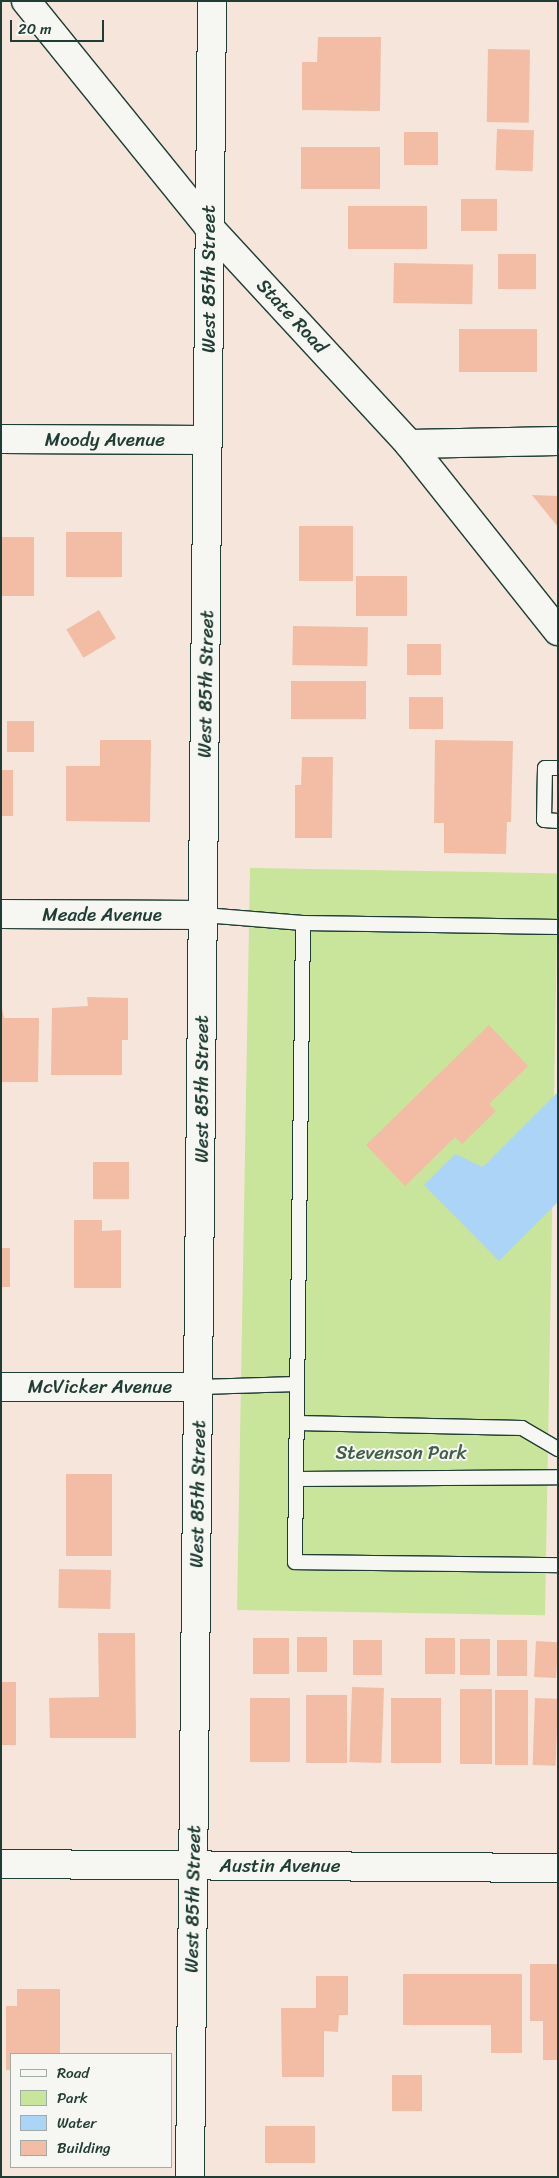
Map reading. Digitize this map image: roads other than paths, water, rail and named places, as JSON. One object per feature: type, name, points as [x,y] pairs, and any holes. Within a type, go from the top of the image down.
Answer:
[{"type":"street","name":"State Road","points":[[26,1],[208,226],[409,444],[558,631]]},
{"type":"street","name":"West 85th Street","points":[[190,2177],[200,1387],[208,226],[212,1]]},
{"type":"street","name":"Moody Avenue","points":[[1,439],[208,440]]},
{"type":"street","points":[[409,444],[558,441]]},
{"type":"street","name":"Meade Avenue","points":[[1,914],[204,915]]},
{"type":"street","name":"McVicker Avenue","points":[[1,1387],[200,1387]]},
{"type":"street","name":"Austin Avenue","points":[[1,1864],[558,1868]]},
{"type":"lane","points":[[558,768],[545,768],[544,820],[558,821]]},
{"type":"lane","points":[[204,915],[302,923],[558,927]]},
{"type":"lane","points":[[302,923],[295,1562],[558,1565]]},
{"type":"lane","points":[[200,1387],[297,1384]]},
{"type":"lane","points":[[297,1423],[522,1428],[558,1449]]},
{"type":"lane","points":[[296,1479],[558,1477]]},
{"type":"water","points":[[558,1092],[558,1202],[499,1261],[424,1185],[455,1154],[483,1167]]},
{"type":"park label","name":"Stevenson Park","points":[[401,1453]]}]
